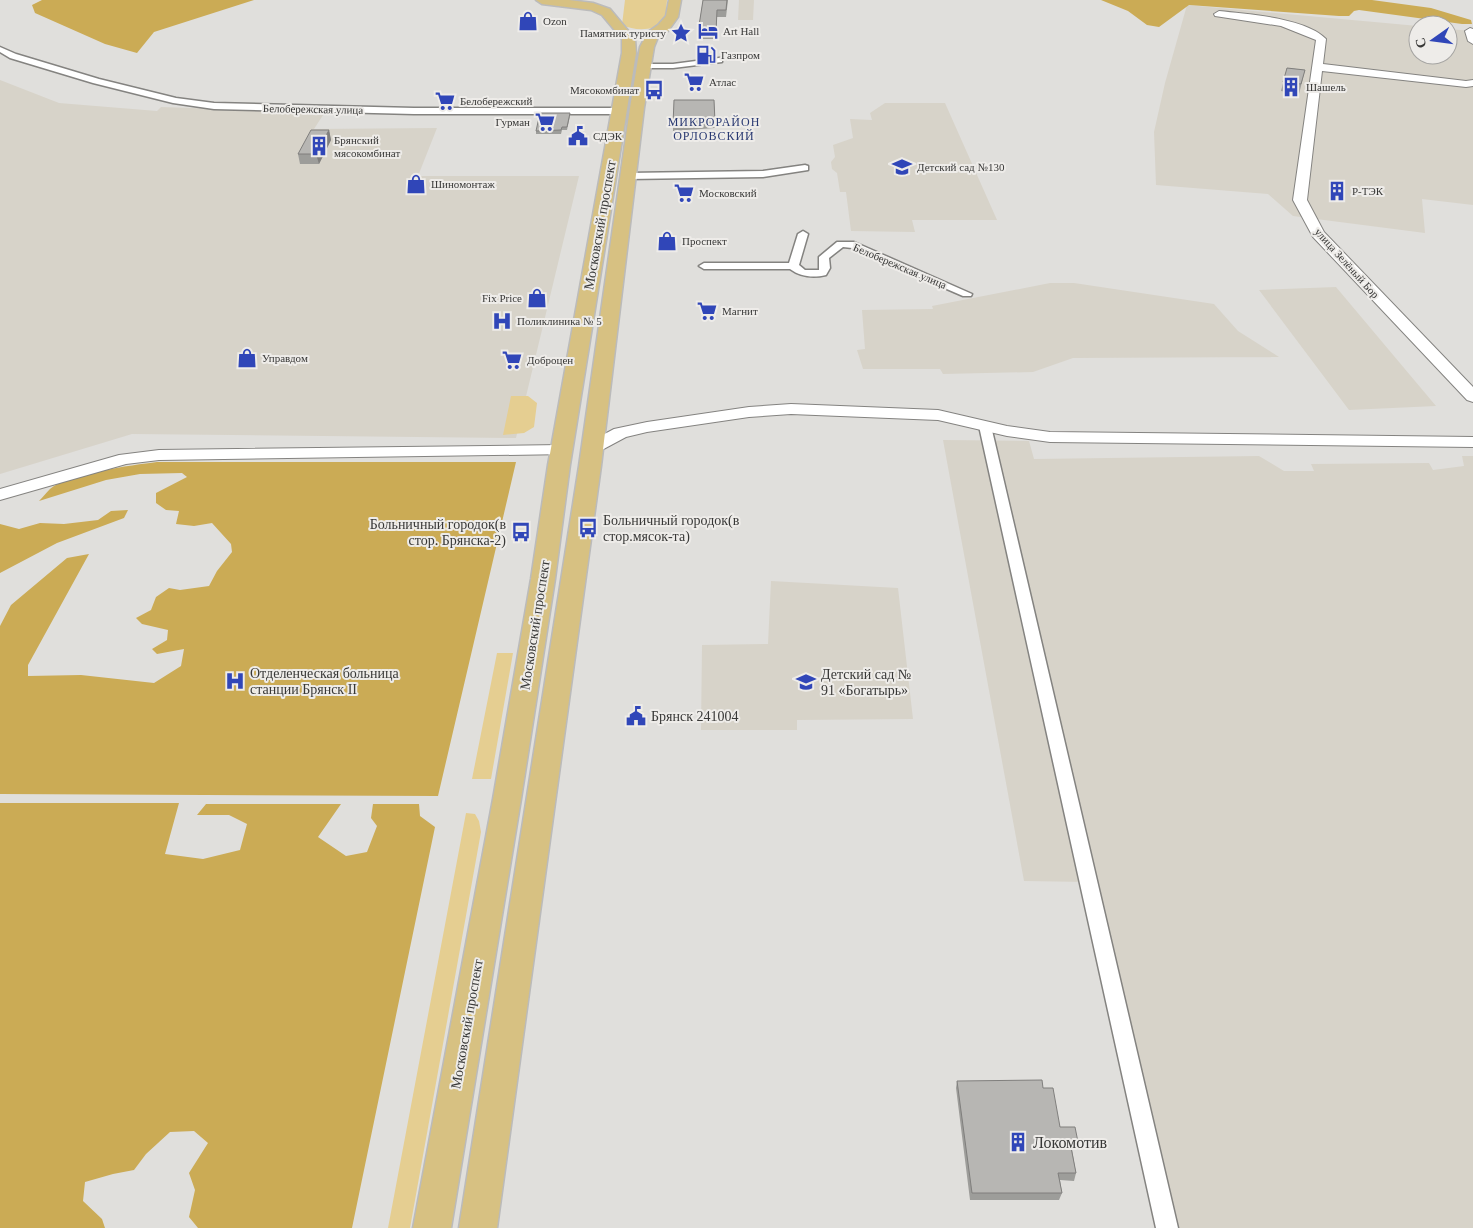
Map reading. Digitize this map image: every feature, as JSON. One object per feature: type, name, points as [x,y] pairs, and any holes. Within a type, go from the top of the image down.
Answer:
[{"type":"main road","points":[[542,0],[600,9],[638,31],[663,28]]},
{"type":"main road","points":[[564,2],[596,0]]},
{"type":"main road","name":"Московский проспект","points":[[478,1228],[592,448],[644,66],[650,39],[672,17],[675,0]]},
{"type":"main road","name":"Московский проспект","points":[[432,1228],[509,789],[562,450],[630,46],[628,39],[615,18]]},
{"type":"main road","points":[[562,450],[592,448]]},
{"type":"street","name":"улица Зелёный Бор","points":[[1219,14],[1270,19],[1303,28],[1321,38],[1300,200],[1318,234],[1473,396]]},
{"type":"street","name":"Белобережская улица","points":[[0,49],[13,56],[96,81],[176,102],[214,106],[414,111],[619,111]]},
{"type":"street","name":"Белобережская улица","points":[[0,55],[13,56]]},
{"type":"street","points":[[644,66],[673,66],[719,60]]},
{"type":"street","points":[[1318,67],[1466,84],[1473,83]]},
{"type":"street","points":[[628,176],[763,174],[804,168]]},
{"type":"street","points":[[704,266],[793,266],[802,234]]},
{"type":"street","name":"Белобережская улица","points":[[793,266],[802,272],[822,273],[825,268],[824,257],[841,244],[854,245],[967,294]]},
{"type":"street","points":[[592,448],[620,433],[647,427],[749,412],[791,410],[938,415],[1022,434],[1050,437],[1473,442]]},
{"type":"street","points":[[985,426],[1168,1228]]},
{"type":"street","points":[[0,495],[125,459],[159,455],[562,450]]},
{"type":"shaded area","points":[[42,0],[254,0],[154,32],[137,53],[105,44],[35,13],[32,5]]},
{"type":"shaded area","points":[[625,0],[667,0],[665,22],[655,27],[644,29],[622,25]]},
{"type":"shaded area","points":[[739,0],[754,0],[753,20],[738,20]]},
{"type":"shaded area","points":[[1101,0],[1372,0],[1431,8],[1454,15],[1408,15],[1408,17],[1359,10],[1354,11],[1349,16],[1339,16],[1189,5],[1159,27],[1147,25],[1128,11]]},
{"type":"shaded area","points":[[1187,5],[1408,25],[1408,65],[1458,65],[1458,30],[1473,31],[1473,205],[1422,199],[1425,233],[1293,216],[1268,194],[1156,185],[1154,132],[1165,83]]},
{"type":"shaded area","points":[[1458,16],[1471,20],[1472,24],[1458,23]]},
{"type":"shaded area","points":[[0,80],[59,103],[157,111],[161,107],[325,112],[314,129],[437,128],[418,176],[579,176],[516,438],[132,434],[0,474]]},
{"type":"shaded area","name":"Детский сад №130","points":[[885,103],[945,103],[997,220],[912,220],[915,232],[851,231],[846,192],[840,192],[837,173],[832,169],[831,162],[835,157],[833,145],[853,138],[850,119],[872,120],[870,113]]},
{"type":"shaded area","points":[[1050,283],[1074,283],[1214,304],[1238,331],[1279,357],[1073,358],[1033,372],[943,374],[940,369],[863,369],[857,350],[865,349],[862,310],[933,309],[932,306]]},
{"type":"shaded area","points":[[1336,287],[1436,406],[1349,410],[1259,290]]},
{"type":"shaded area","points":[[511,396],[528,396],[537,403],[534,427],[524,433],[503,435]]},
{"type":"shaded area","points":[[943,440],[1029,441],[1034,459],[1259,456],[1284,471],[1314,471],[1311,464],[1429,463],[1433,470],[1464,466],[1462,456],[1473,456],[1473,1228],[1168,1228],[1088,882],[1024,881]]},
{"type":"shaded area","points":[[157,462],[516,462],[438,796],[0,794],[0,626],[11,605],[67,558],[89,554],[28,665],[28,676],[81,675],[154,683],[181,666],[184,649],[157,654],[152,649],[167,640],[168,630],[142,624],[136,618],[151,610],[156,597],[169,588],[180,590],[209,586],[217,571],[232,552],[231,544],[212,523],[194,526],[176,524],[179,511],[166,510],[156,503],[156,493],[187,477],[182,473],[140,474],[106,480],[39,501],[50,489],[70,479],[100,471]]},
{"type":"shaded area","points":[[128,510],[124,518],[57,543],[0,573],[0,524],[19,529],[40,523],[64,524],[98,520],[111,511]]},
{"type":"shaded area","name":"Детский сад № 91 «Богатырь»","points":[[771,581],[898,588],[913,719],[797,720],[797,730],[701,730],[702,645],[768,644]]},
{"type":"shaded area","points":[[497,653],[513,653],[491,779],[472,779]]},
{"type":"shaded area","points":[[0,803],[179,803],[165,854],[203,859],[240,850],[247,824],[229,815],[197,815],[206,804],[341,804],[318,837],[346,856],[367,852],[377,826],[371,818],[373,804],[419,804],[420,816],[435,827],[352,1228],[198,1228],[189,1217],[195,1190],[189,1173],[208,1143],[194,1131],[170,1132],[146,1154],[134,1170],[85,1182],[83,1201],[102,1219],[105,1228],[0,1228]]},
{"type":"shaded area","points":[[466,813],[475,814],[479,821],[481,832],[410,1228],[388,1228]]},
{"type":"building","points":[[703,0],[727,0],[726,10],[717,10],[716,32],[698,32]]},
{"type":"building","points":[[1287,68],[1305,70],[1301,84],[1283,82]]},
{"type":"building","points":[[674,100],[714,100],[715,122],[673,125]]},
{"type":"building","name":"Гурман","points":[[540,113],[570,113],[567,127],[562,127],[561,130],[536,131]]},
{"type":"building","points":[[311,130],[329,130],[316,154],[298,154]]},
{"type":"building","name":"Локомотив","points":[[1042,1080],[1043,1088],[1053,1088],[1060,1127],[1075,1127],[1078,1142],[1070,1142],[1076,1173],[1058,1173],[1062,1193],[972,1193],[957,1081]]},
{"type":"place","name":"Ozon","points":[[528,21]]},
{"type":"place","name":"Art Hall","points":[[708,31]]},
{"type":"place","name":"Памятник туристу","points":[[681,33]]},
{"type":"place","name":"Газпром","points":[[706,55]]},
{"type":"place","name":"Атлас","points":[[694,82]]},
{"type":"place","name":"Шашель","points":[[1291,87]]},
{"type":"place","name":"Мясокомбинат","points":[[654,90]]},
{"type":"place","name":"Белобережский","points":[[445,101]]},
{"type":"place","name":"Гурман","points":[[545,122]]},
{"type":"place","name":"СДЭК","points":[[578,136]]},
{"type":"place","name":"Брянский мясокомбинат","points":[[319,146]]},
{"type":"place","name":"Детский сад №130","points":[[902,167]]},
{"type":"place","name":"Шиномонтаж","points":[[416,184]]},
{"type":"place","name":"Р-ТЭК","points":[[1337,191]]},
{"type":"place","name":"Московский","points":[[684,193]]},
{"type":"place","name":"Проспект","points":[[667,241]]},
{"type":"place","name":"Fix Price","points":[[537,298]]},
{"type":"place","name":"Магнит","points":[[707,311]]},
{"type":"place","name":"Поликлиника № 5","points":[[502,321]]},
{"type":"place","name":"Управдом","points":[[247,358]]},
{"type":"place","name":"Доброцен","points":[[512,360]]},
{"type":"place","name":"Больничный городок(в стор.мясок-та)","points":[[588,528]]},
{"type":"place","name":"Больничный городок(в стор. Брянска-2)","points":[[521,532]]},
{"type":"place","name":"Отделенческая больница станции Брянск II","points":[[235,681]]},
{"type":"place","name":"Детский сад № 91 «Богатырь»","points":[[806,682]]},
{"type":"place","name":"Брянск 241004","points":[[636,716]]},
{"type":"place","name":"Локомотив","points":[[1018,1142]]},
{"type":"district","name":"МИКРОРАЙОН ОРЛОВСКИЙ","points":[[714,129]]}]
